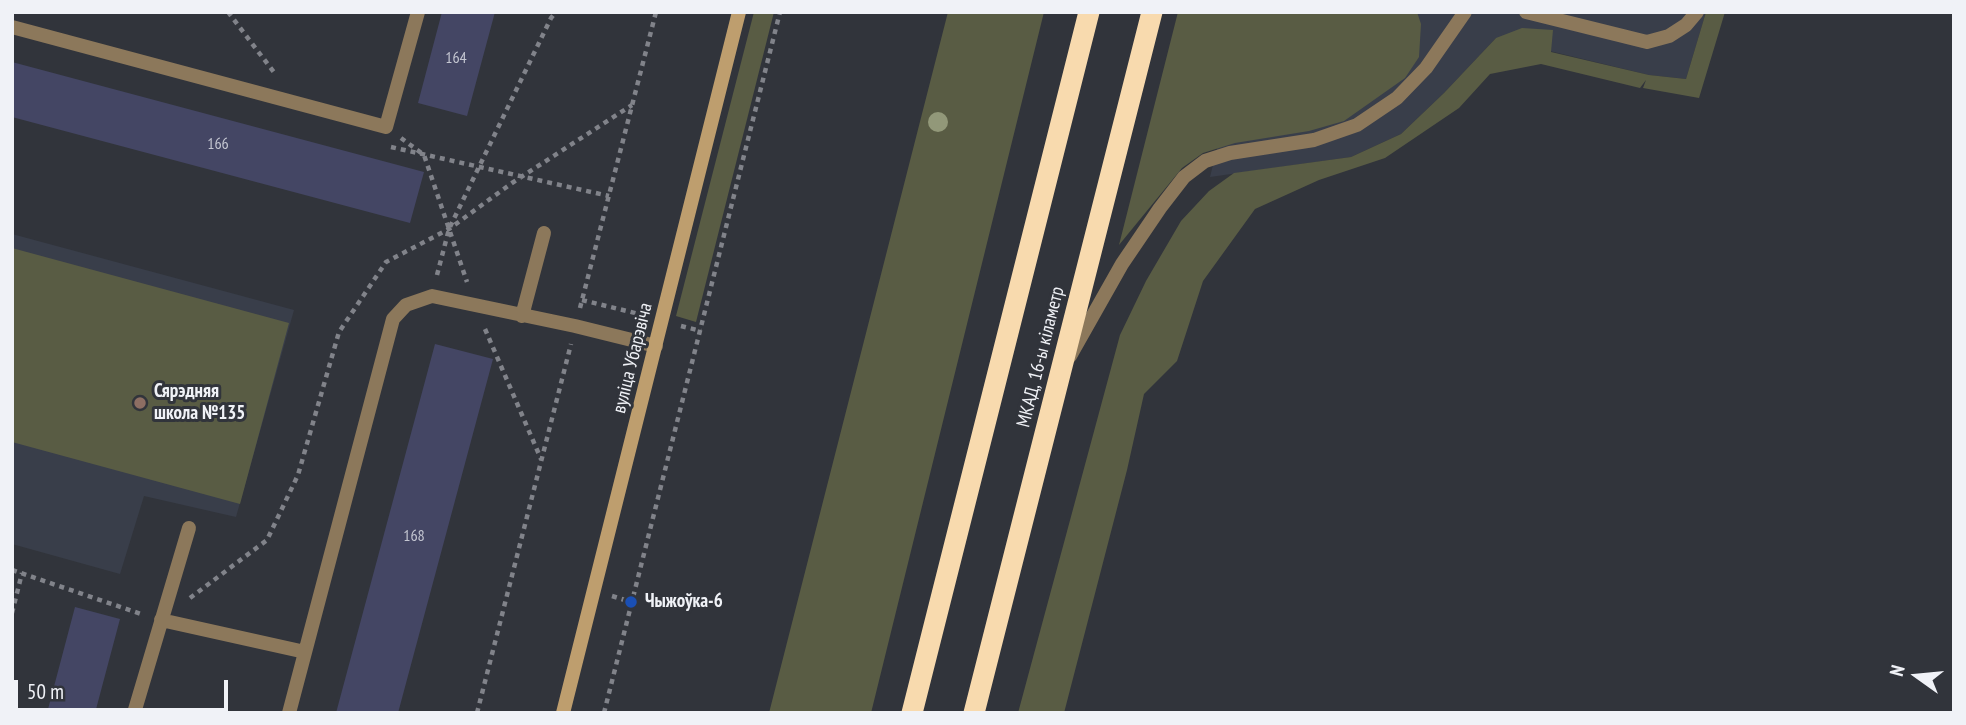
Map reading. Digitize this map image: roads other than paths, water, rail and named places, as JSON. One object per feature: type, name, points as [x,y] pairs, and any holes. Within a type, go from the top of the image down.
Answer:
[{"type":"highway","name":"МКАД, 16-ы кіламетр","points":[[912,713],[1090,12]]},
{"type":"highway","name":"МКАД, 16-ы кіламетр","points":[[974,713],[1152,12]]},
{"type":"main road","name":"вуліца Убарэвіча","points":[[564,713],[739,12]]},
{"type":"lane","points":[[12,27],[386,127],[418,12]]},
{"type":"lane","points":[[1061,373],[1122,264],[1184,177],[1205,161],[1230,153],[1314,140],[1357,125],[1397,97],[1426,68],[1465,12]]},
{"type":"lane","points":[[1526,12],[1647,42],[1669,36],[1686,25],[1698,12]]},
{"type":"lane","points":[[522,316],[544,233]]},
{"type":"lane","points":[[289,713],[393,319],[407,305],[432,296],[656,346]]},
{"type":"lane","points":[[134,713],[189,528]]},
{"type":"lane","points":[[161,620],[305,652]]},
{"type":"place","name":"Сярэдняя школа №135","points":[[140,403]]},
{"type":"place","name":"Чыжоўка-6","points":[[631,602]]}]
